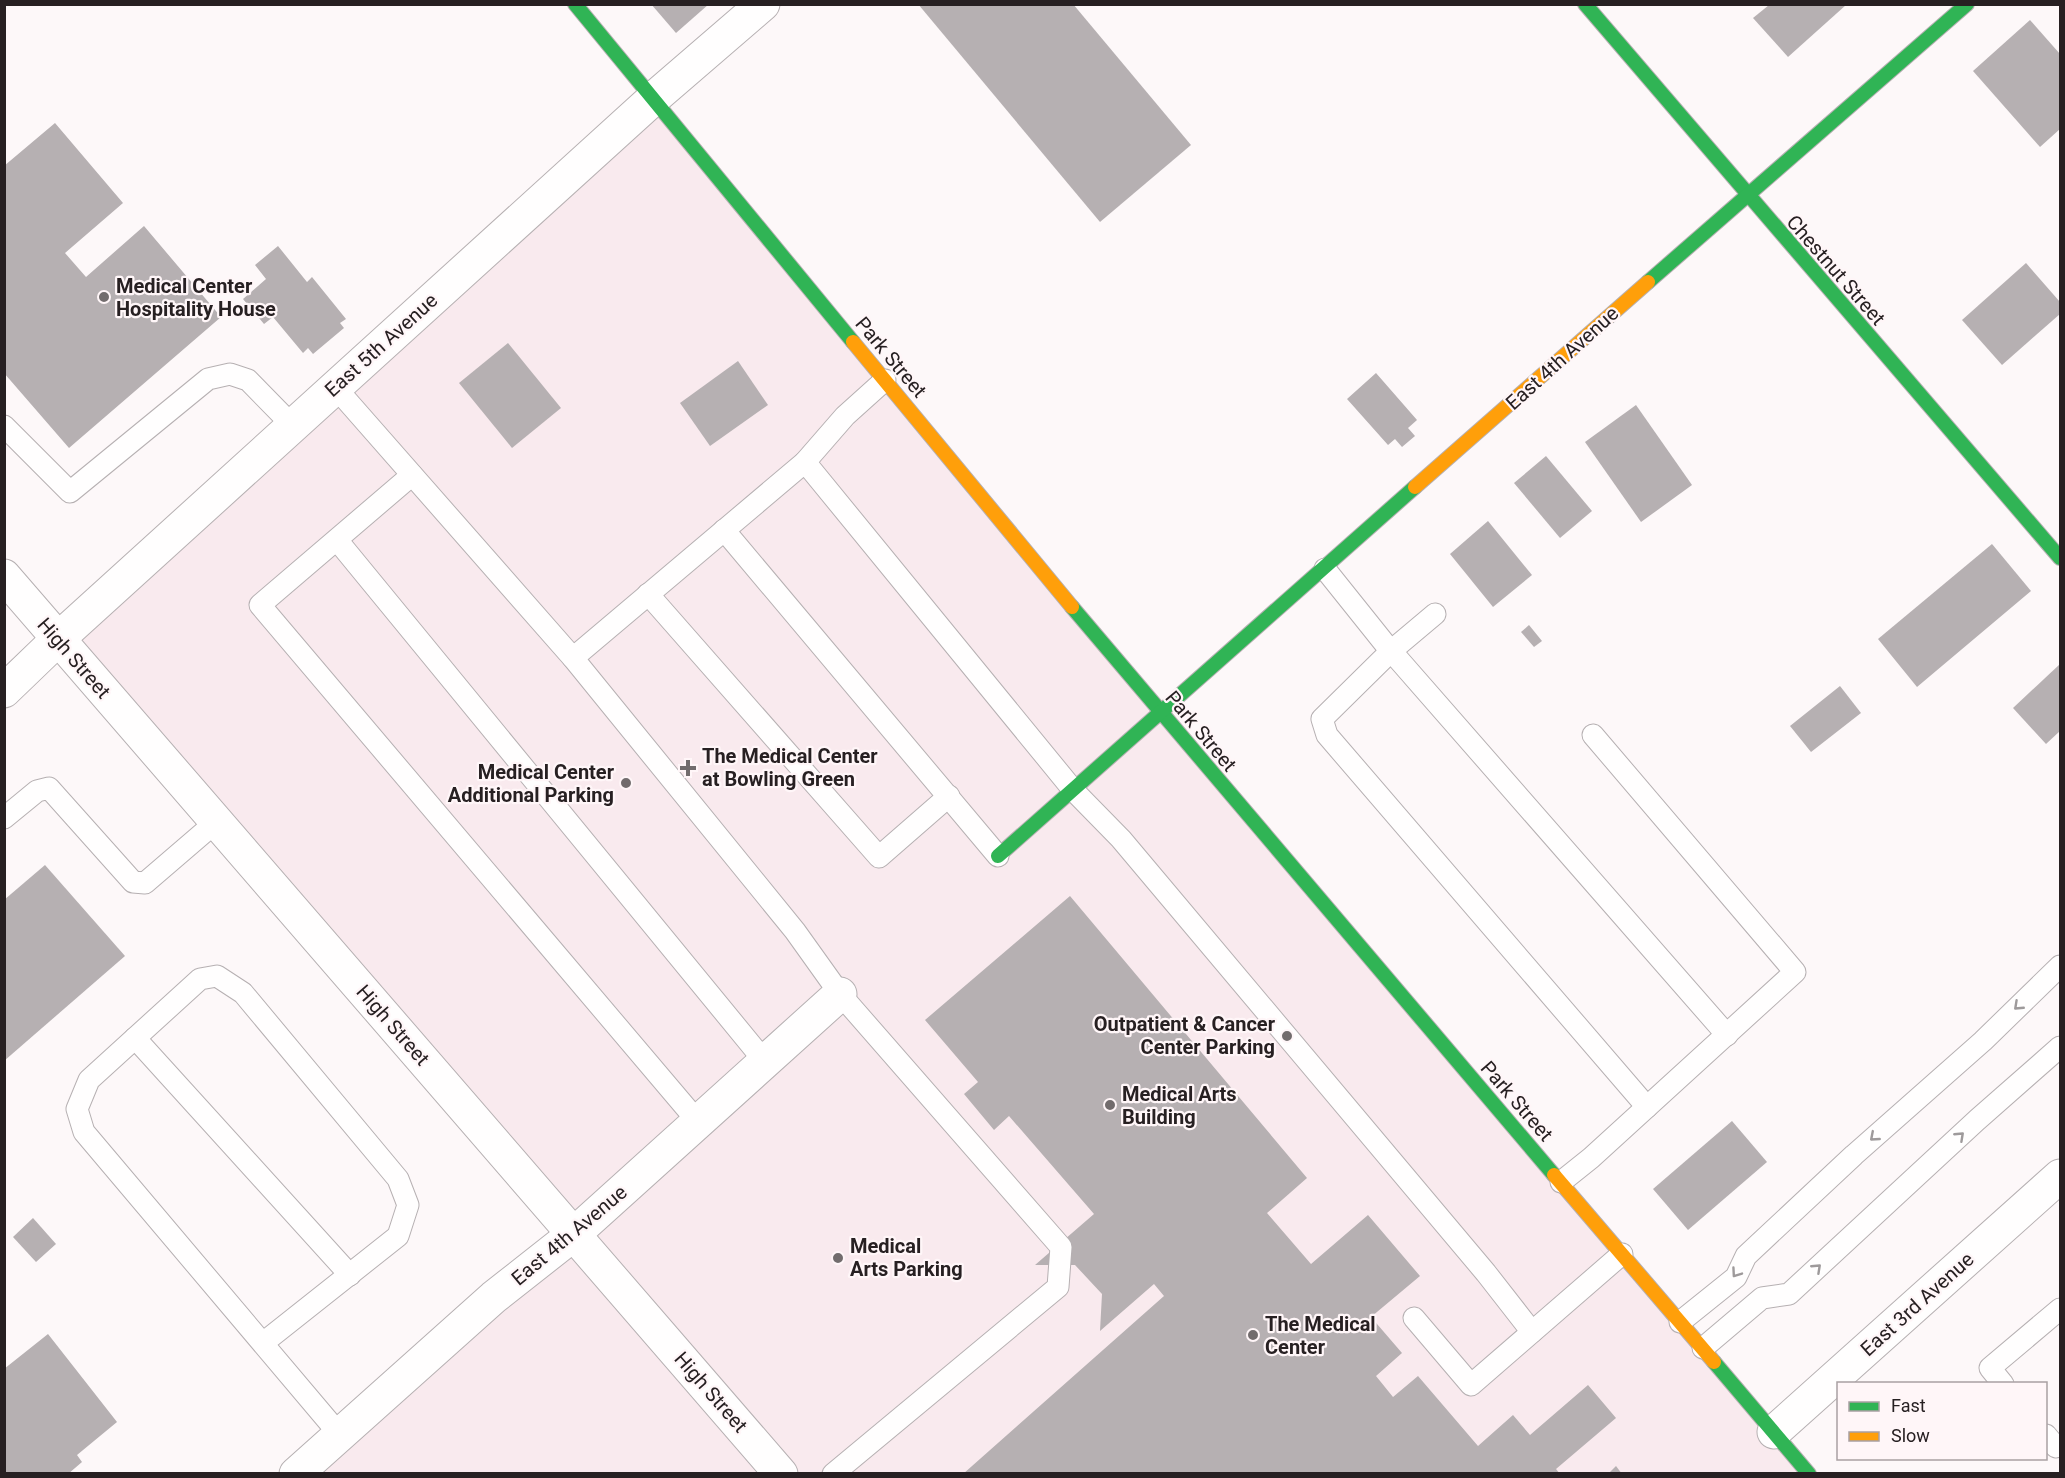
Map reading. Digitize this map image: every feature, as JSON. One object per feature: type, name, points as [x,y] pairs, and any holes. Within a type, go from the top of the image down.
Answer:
[{"type":"street","name":"Park Street","points":[[574,4],[654,98],[1161,715],[1809,1473]]},
{"type":"street","name":"East 5th Avenue","points":[[7,683],[654,98],[763,4]]},
{"type":"street","name":"Chestnut Street","points":[[1586,4],[1746,195],[2061,558]]},
{"type":"street","name":"East 4th Avenue","points":[[998,856],[1161,715],[1746,195],[1966,4]]},
{"type":"street","name":"High Street","points":[[4,576],[57,640],[781,1473]]},
{"type":"street","name":"East 4th Avenue","points":[[296,1473],[494,1297],[574,1234],[840,994]]},
{"type":"street","name":"East 3rd Avenue","points":[[1774,1432],[2061,1176]]},
{"type":"lane","points":[[4,426],[70,492],[208,379],[230,374],[248,380],[293,426]]},
{"type":"lane","points":[[573,658],[805,462],[845,416],[885,380]]},
{"type":"lane","points":[[335,387],[573,658],[795,931],[840,994],[1061,1247],[1058,1287],[833,1473]]},
{"type":"lane","points":[[805,462],[1074,790],[1136,857],[1486,1273],[1532,1332]]},
{"type":"lane","points":[[412,476],[260,605],[699,1123]]},
{"type":"lane","points":[[724,530],[998,856]]},
{"type":"lane","points":[[338,540],[766,1063]]},
{"type":"lane","points":[[1325,569],[1391,651],[1727,1035]]},
{"type":"lane","points":[[648,594],[879,857],[949,796]]},
{"type":"lane","points":[[1435,614],[1391,651],[1322,719],[1327,735],[1647,1107]]},
{"type":"lane","points":[[1561,1182],[1795,972],[1593,735]]},
{"type":"lane","points":[[4,818],[37,791],[49,788],[133,882],[145,884],[216,822]]},
{"type":"lane","points":[[1680,1322],[1736,1277],[1746,1256],[1854,1155],[1983,1041],[2061,966]]},
{"type":"lane","points":[[263,1343],[398,1236],[408,1205],[398,1179],[243,993],[217,976],[200,979],[88,1080],[77,1109],[84,1132],[340,1435]]},
{"type":"lane","points":[[135,1038],[350,1275]]},
{"type":"lane","points":[[1703,1348],[1762,1298],[1789,1294],[1977,1120],[2061,1047]]},
{"type":"lane","points":[[1414,1318],[1471,1385],[1622,1254]]},
{"type":"lane","points":[[2002,1382],[1990,1368],[2061,1309]]},
{"type":"shaded area","name":"The Medical Center at Bowling Green","points":[[654,98],[1806,1473],[311,1473],[574,1234],[57,640]]},
{"type":"building","points":[[651,4],[709,4],[676,33]]},
{"type":"building","points":[[918,4],[1073,4],[1191,145],[1100,222]]},
{"type":"building","points":[[1769,5],[1846,5],[1788,57],[1753,18]]},
{"type":"building","points":[[2030,20],[2060,54],[2060,129],[2040,147],[1973,71]]},
{"type":"building","name":"Medical Center Hospitality House","points":[[55,123],[123,203],[65,253],[86,277],[144,226],[221,317],[69,448],[4,373],[4,166]]},
{"type":"building","points":[[278,246],[307,282],[312,277],[346,319],[340,323],[344,328],[313,354],[308,348],[303,353],[273,317],[264,324],[243,299],[266,279],[255,265]]},
{"type":"building","points":[[2026,263],[2060,302],[2060,314],[2002,365],[1962,320]]},
{"type":"building","points":[[508,343],[561,408],[512,448],[459,383]]},
{"type":"building","points":[[738,361],[768,405],[710,446],[680,403]]},
{"type":"building","points":[[1376,373],[1417,420],[1408,428],[1415,436],[1402,447],[1395,439],[1388,445],[1347,399]]},
{"type":"building","points":[[1636,405],[1692,485],[1641,522],[1585,442]]},
{"type":"building","points":[[1546,456],[1592,511],[1560,538],[1514,483]]},
{"type":"building","points":[[1488,521],[1532,575],[1493,607],[1450,554]]},
{"type":"building","points":[[1992,544],[2031,591],[1917,687],[1878,639]]},
{"type":"building","points":[[1529,625],[1542,641],[1534,647],[1521,632]]},
{"type":"building","points":[[2060,664],[2060,731],[2046,744],[2013,708]]},
{"type":"building","points":[[1840,686],[1861,713],[1811,752],[1790,726]]},
{"type":"building","points":[[45,865],[125,956],[4,1061],[4,900]]},
{"type":"building","points":[[1070,896],[1307,1178],[1267,1213],[1311,1264],[1368,1215],[1420,1276],[1371,1317],[1402,1353],[1376,1376],[1393,1397],[1418,1376],[1478,1446],[1513,1415],[1530,1435],[1588,1385],[1616,1418],[1556,1469],[1560,1474],[963,1474],[1164,1296],[1154,1284],[1100,1331],[1102,1294],[1075,1265],[1035,1265],[1094,1214],[1009,1116],[994,1130],[964,1094],[978,1082],[925,1020]]},
{"type":"building","points":[[1732,1121],[1767,1162],[1688,1230],[1653,1189]]},
{"type":"building","points":[[33,1218],[56,1244],[36,1262],[13,1237]]},
{"type":"building","points":[[48,1334],[117,1422],[77,1455],[82,1462],[68,1474],[4,1474],[4,1369]]},
{"type":"building","points":[[1616,1466],[1622,1474],[1608,1474]]},
{"type":"traffic: fast","points":[[575,4],[853,342]]},
{"type":"traffic: fast","points":[[1585,4],[2060,558]]},
{"type":"traffic: fast","points":[[1648,282],[1967,4]]},
{"type":"traffic: fast","points":[[998,856],[1415,487]]},
{"type":"traffic: fast","points":[[1072,607],[1554,1175]]},
{"type":"traffic: fast","points":[[1714,1362],[1809,1474]]},
{"type":"traffic: slow","points":[[1415,487],[1648,282]]},
{"type":"traffic: slow","points":[[853,342],[1072,607]]},
{"type":"traffic: slow","points":[[1554,1175],[1714,1362]]},
{"type":"place","name":"Medical Center Hospitality House","points":[[104,297]]},
{"type":"place","name":"The Medical Center at Bowling Green","points":[[688,768]]},
{"type":"place","name":"Medical Center Additional Parking","points":[[626,783]]},
{"type":"place","name":"Outpatient & Cancer Center Parking","points":[[1287,1036]]},
{"type":"place","name":"Medical Arts Building","points":[[1110,1105]]},
{"type":"place","name":"Medical Arts Parking","points":[[838,1258]]},
{"type":"place","name":"The Medical Center","points":[[1253,1335]]}]
